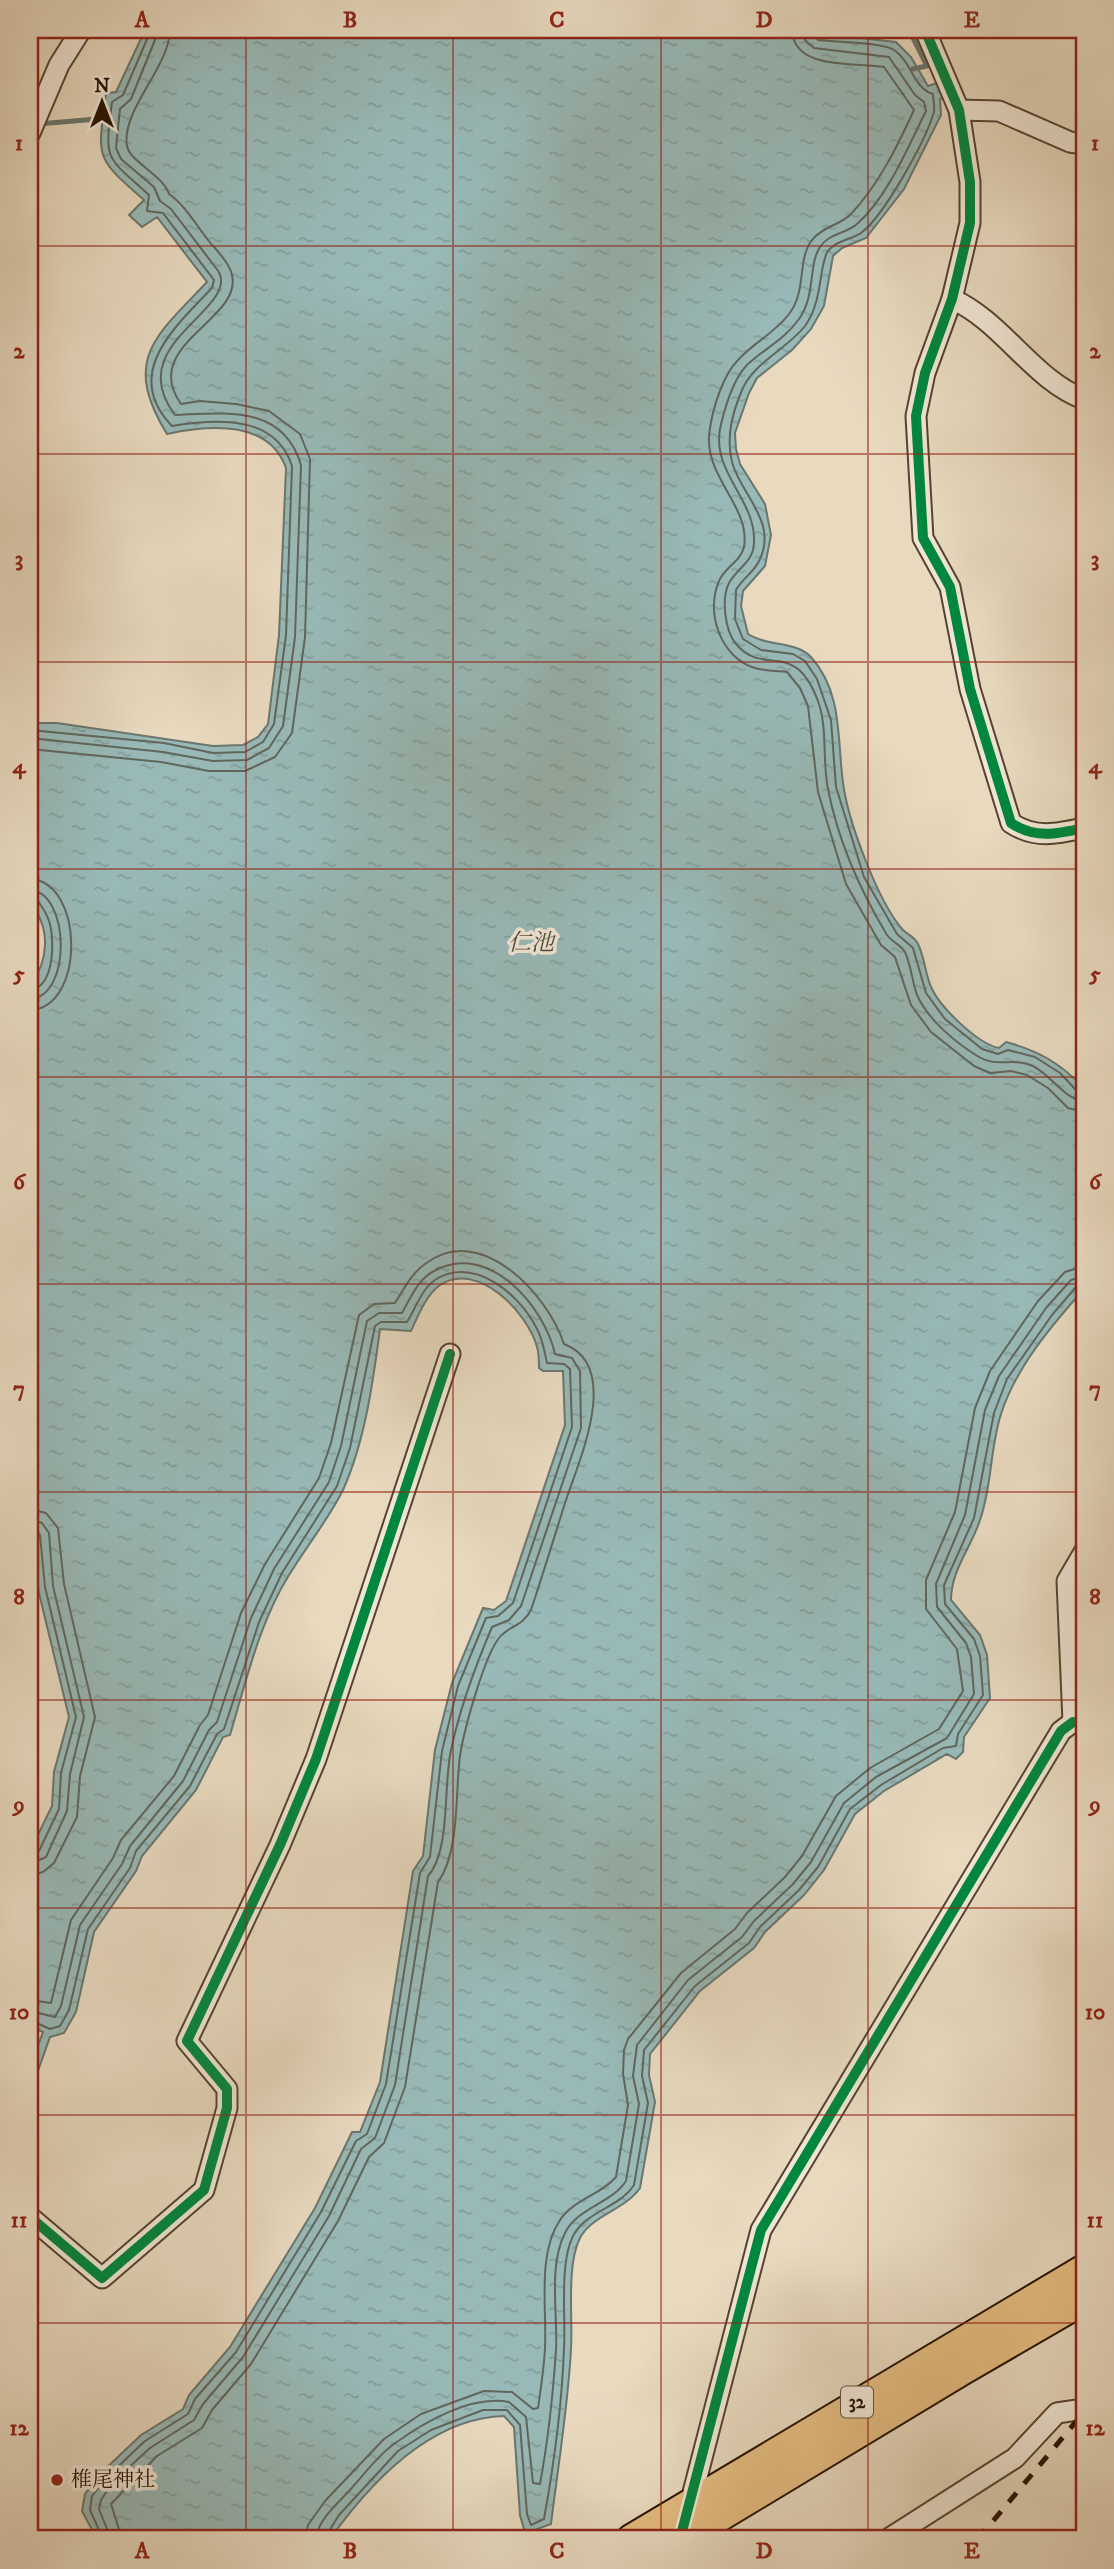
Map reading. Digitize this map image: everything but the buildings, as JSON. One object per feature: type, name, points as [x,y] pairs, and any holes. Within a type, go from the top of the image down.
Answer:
[{"type":"highway","name":"32","points":[[632,2539],[691,2501],[1084,2269]]},
{"type":"highway","name":"32","points":[[682,2539],[1084,2300]]},
{"type":"street","points":[[30,133],[59,65],[81,30]]},
{"type":"street","points":[[926,30],[959,110],[970,183],[970,223],[952,299],[925,373],[916,416],[923,538],[950,587],[970,689],[1011,824],[1025,833],[1048,835],[1084,828]]},
{"type":"street","points":[[959,110],[999,111],[1070,142],[1084,144]]},
{"type":"street","points":[[952,299],[990,323],[1023,356],[1084,399]]},
{"type":"street","points":[[30,2220],[102,2278],[204,2190],[227,2108],[227,2089],[187,2041],[280,1845],[316,1759],[450,1354]]},
{"type":"street","points":[[682,2539],[761,2230],[1061,1731],[1079,1725],[1067,1581],[1084,1552]]},
{"type":"street","points":[[888,2539],[1015,2458],[1057,2413],[1084,2409]]},
{"type":"water","name":"仁池","points":[[145,30],[789,30],[896,42],[911,57],[928,86],[940,82],[946,96],[940,99],[941,115],[904,189],[866,238],[842,248],[833,256],[824,306],[811,329],[792,350],[757,378],[749,393],[735,433],[736,449],[740,464],[765,504],[771,535],[765,566],[743,591],[741,606],[748,634],[805,652],[821,671],[829,686],[837,717],[846,799],[858,839],[874,881],[893,917],[918,944],[930,984],[943,1006],[981,1040],[999,1048],[1006,1042],[1029,1049],[1057,1065],[1084,1088],[1084,1289],[1036,1347],[1008,1397],[997,1427],[984,1507],[954,1579],[951,1600],[980,1635],[987,1655],[990,1698],[964,1737],[963,1752],[956,1759],[947,1754],[884,1791],[855,1814],[824,1870],[804,1895],[765,1932],[754,1948],[700,1991],[650,2054],[649,2075],[655,2102],[640,2188],[634,2196],[585,2230],[576,2249],[572,2277],[570,2371],[551,2524],[529,2532],[524,2529],[520,2515],[514,2427],[504,2416],[451,2428],[404,2457],[364,2496],[330,2539],[97,2539],[82,2511],[85,2494],[102,2472],[141,2435],[183,2409],[189,2395],[230,2347],[315,2208],[352,2132],[360,2132],[380,2082],[413,1871],[423,1856],[435,1750],[452,1683],[483,1608],[494,1610],[506,1601],[565,1425],[563,1371],[543,1371],[539,1368],[537,1347],[523,1319],[499,1294],[485,1285],[470,1279],[455,1279],[440,1285],[427,1300],[411,1331],[380,1329],[363,1432],[343,1490],[289,1575],[269,1613],[254,1653],[230,1735],[223,1737],[196,1790],[142,1856],[136,1871],[94,1932],[76,2012],[64,2033],[50,2037],[30,2093],[30,2068],[43,2032],[30,2026],[30,1851],[52,1806],[54,1772],[69,1717],[38,1589],[30,1495],[30,987],[41,967],[45,945],[42,923],[30,903],[30,723],[57,723],[213,746],[243,745],[258,737],[268,724],[279,635],[286,468],[278,452],[266,441],[236,430],[201,429],[167,434],[153,408],[147,386],[146,367],[160,334],[207,282],[157,217],[142,227],[129,215],[144,200],[115,174],[103,154],[101,131],[106,93],[116,92]]},
{"type":"water","points":[[1084,158],[1084,270],[1078,261],[1079,177]]},
{"type":"waterway","points":[[909,30],[927,66],[913,69]]},
{"type":"waterway","points":[[38,124],[109,118]]},
{"type":"railway","points":[[978,2539],[1084,2412]]},
{"type":"cycle path","points":[[925,30],[959,110],[970,182],[970,223],[952,299],[925,373],[916,416],[923,538],[950,587],[970,689],[1011,823],[1038,833],[1084,828]]},
{"type":"cycle path","points":[[30,2217],[102,2278],[204,2190],[227,2108],[227,2089],[187,2041],[280,1845],[316,1759],[450,1354]]},
{"type":"cycle path","points":[[680,2539],[761,2230],[1061,1731],[1073,1722]]},
{"type":"place","name":"椎尾神社","points":[[57,2480]]}]
